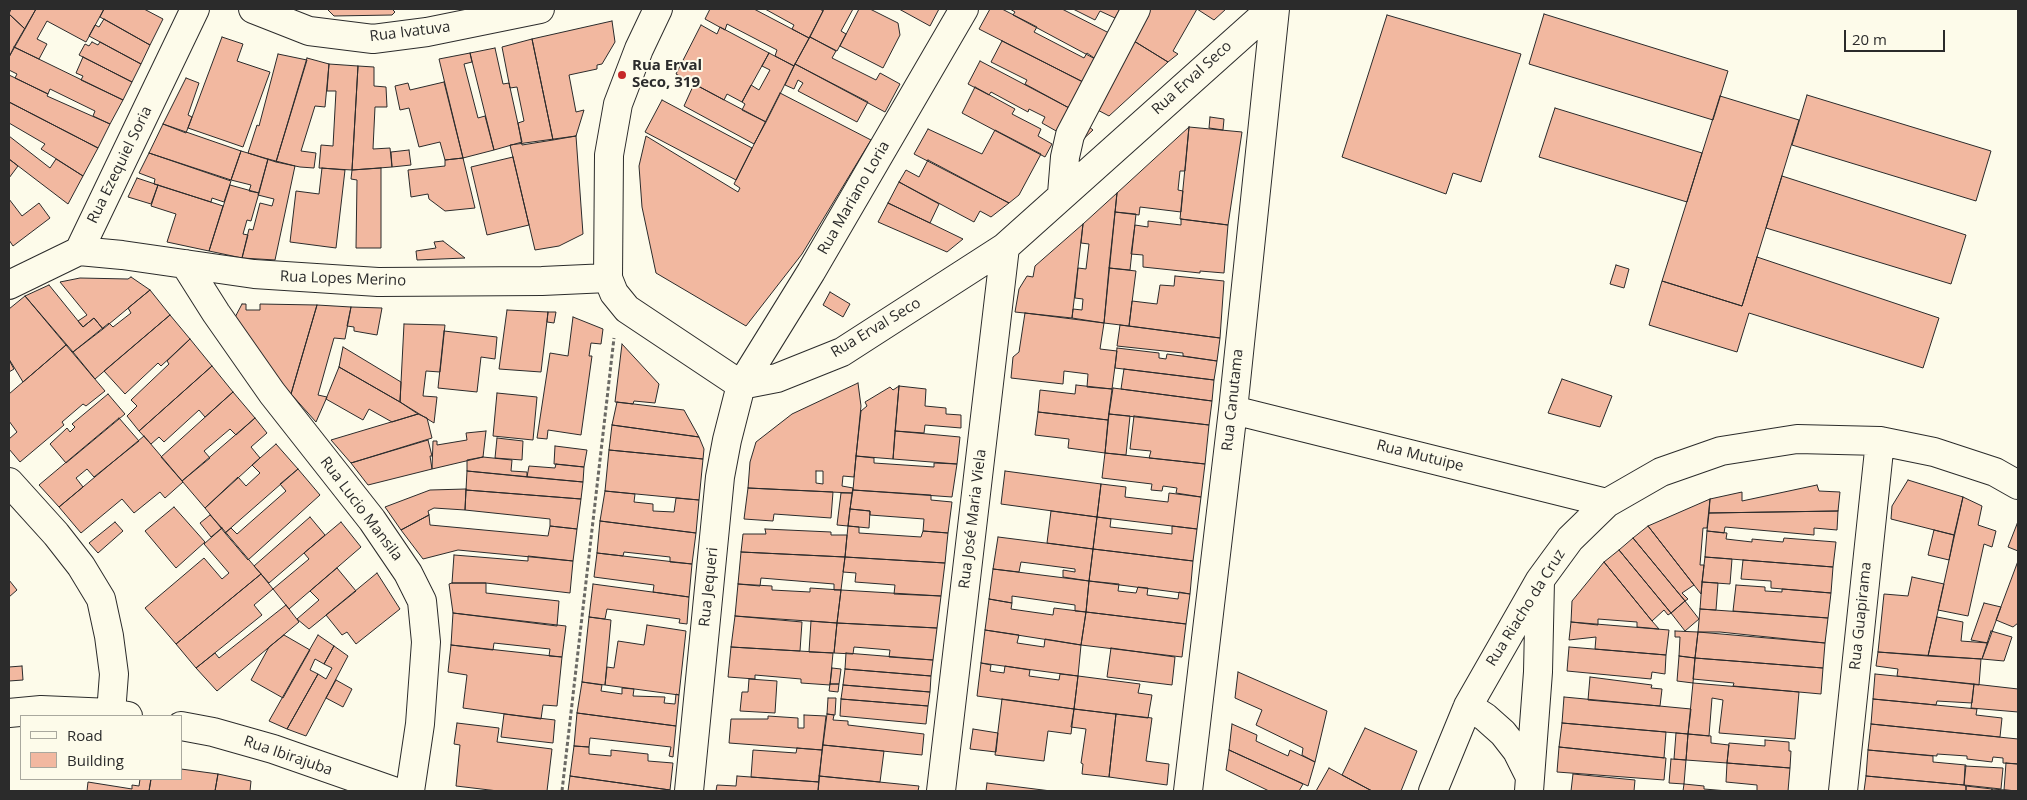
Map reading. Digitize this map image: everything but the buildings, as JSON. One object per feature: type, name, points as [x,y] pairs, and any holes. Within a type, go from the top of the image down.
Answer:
[{"type":"street","name":"Rua Ezequiel Soria","points":[[79,251],[195,9]]},
{"type":"street","name":"Rua Ivatuva","points":[[253,9],[309,31],[373,39],[427,32],[540,9]]},
{"type":"street","points":[[658,9],[639,49],[618,104],[609,155],[608,278],[614,293],[627,309],[741,386]]},
{"type":"street","name":"Rua Mariano Loria","points":[[741,386],[812,272],[964,9]]},
{"type":"street","points":[[1062,194],[1065,157],[1070,135],[1136,9]]},
{"type":"street","name":"Rua Erval Seco","points":[[741,386],[777,378],[842,352],[1005,247],[1271,9]]},
{"type":"street","name":"Rua Canutama","points":[[1188,791],[1233,410],[1275,9]]},
{"type":"street","name":"Rua José Maria Viela","points":[[941,791],[1005,247]]},
{"type":"street","name":"Rua Lopes Merino","points":[[79,251],[254,274],[378,282],[542,281],[608,278]]},
{"type":"street","points":[[9,285],[79,251]]},
{"type":"street","name":"Rua Lucio Mansila","points":[[185,264],[216,313],[272,393],[372,520],[408,573],[422,601],[426,642],[420,724],[410,791]]},
{"type":"street","name":"Rua Jequeri","points":[[689,791],[720,477],[741,386]]},
{"type":"street","name":"Rua Mutuipe","points":[[1233,410],[1607,503]]},
{"type":"street","name":"Rua Riacho da Cruz","points":[[1432,791],[1468,706],[1540,580],[1570,539],[1607,503],[1661,472],[1721,451],[1797,439],[1880,441],[1942,455],[1995,472],[2018,485]]},
{"type":"street","name":"Rua Guapirama","points":[[1843,791],[1880,441]]},
{"type":"street","points":[[9,482],[56,534],[81,566],[101,599],[110,636],[119,715],[41,710],[9,713]]},
{"type":"street","points":[[1529,784],[1538,672],[1540,580]]},
{"type":"street","points":[[1468,706],[1485,717],[1503,733],[1517,751],[1529,784]]},
{"type":"street","name":"Rua Ibirajuba","points":[[182,726],[214,732],[273,749],[343,783],[393,791]]},
{"type":"path","points":[[562,791],[612,346],[627,309]]},
{"type":"place","name":"Rua Erval Seco, 319","points":[[622,75]]}]
